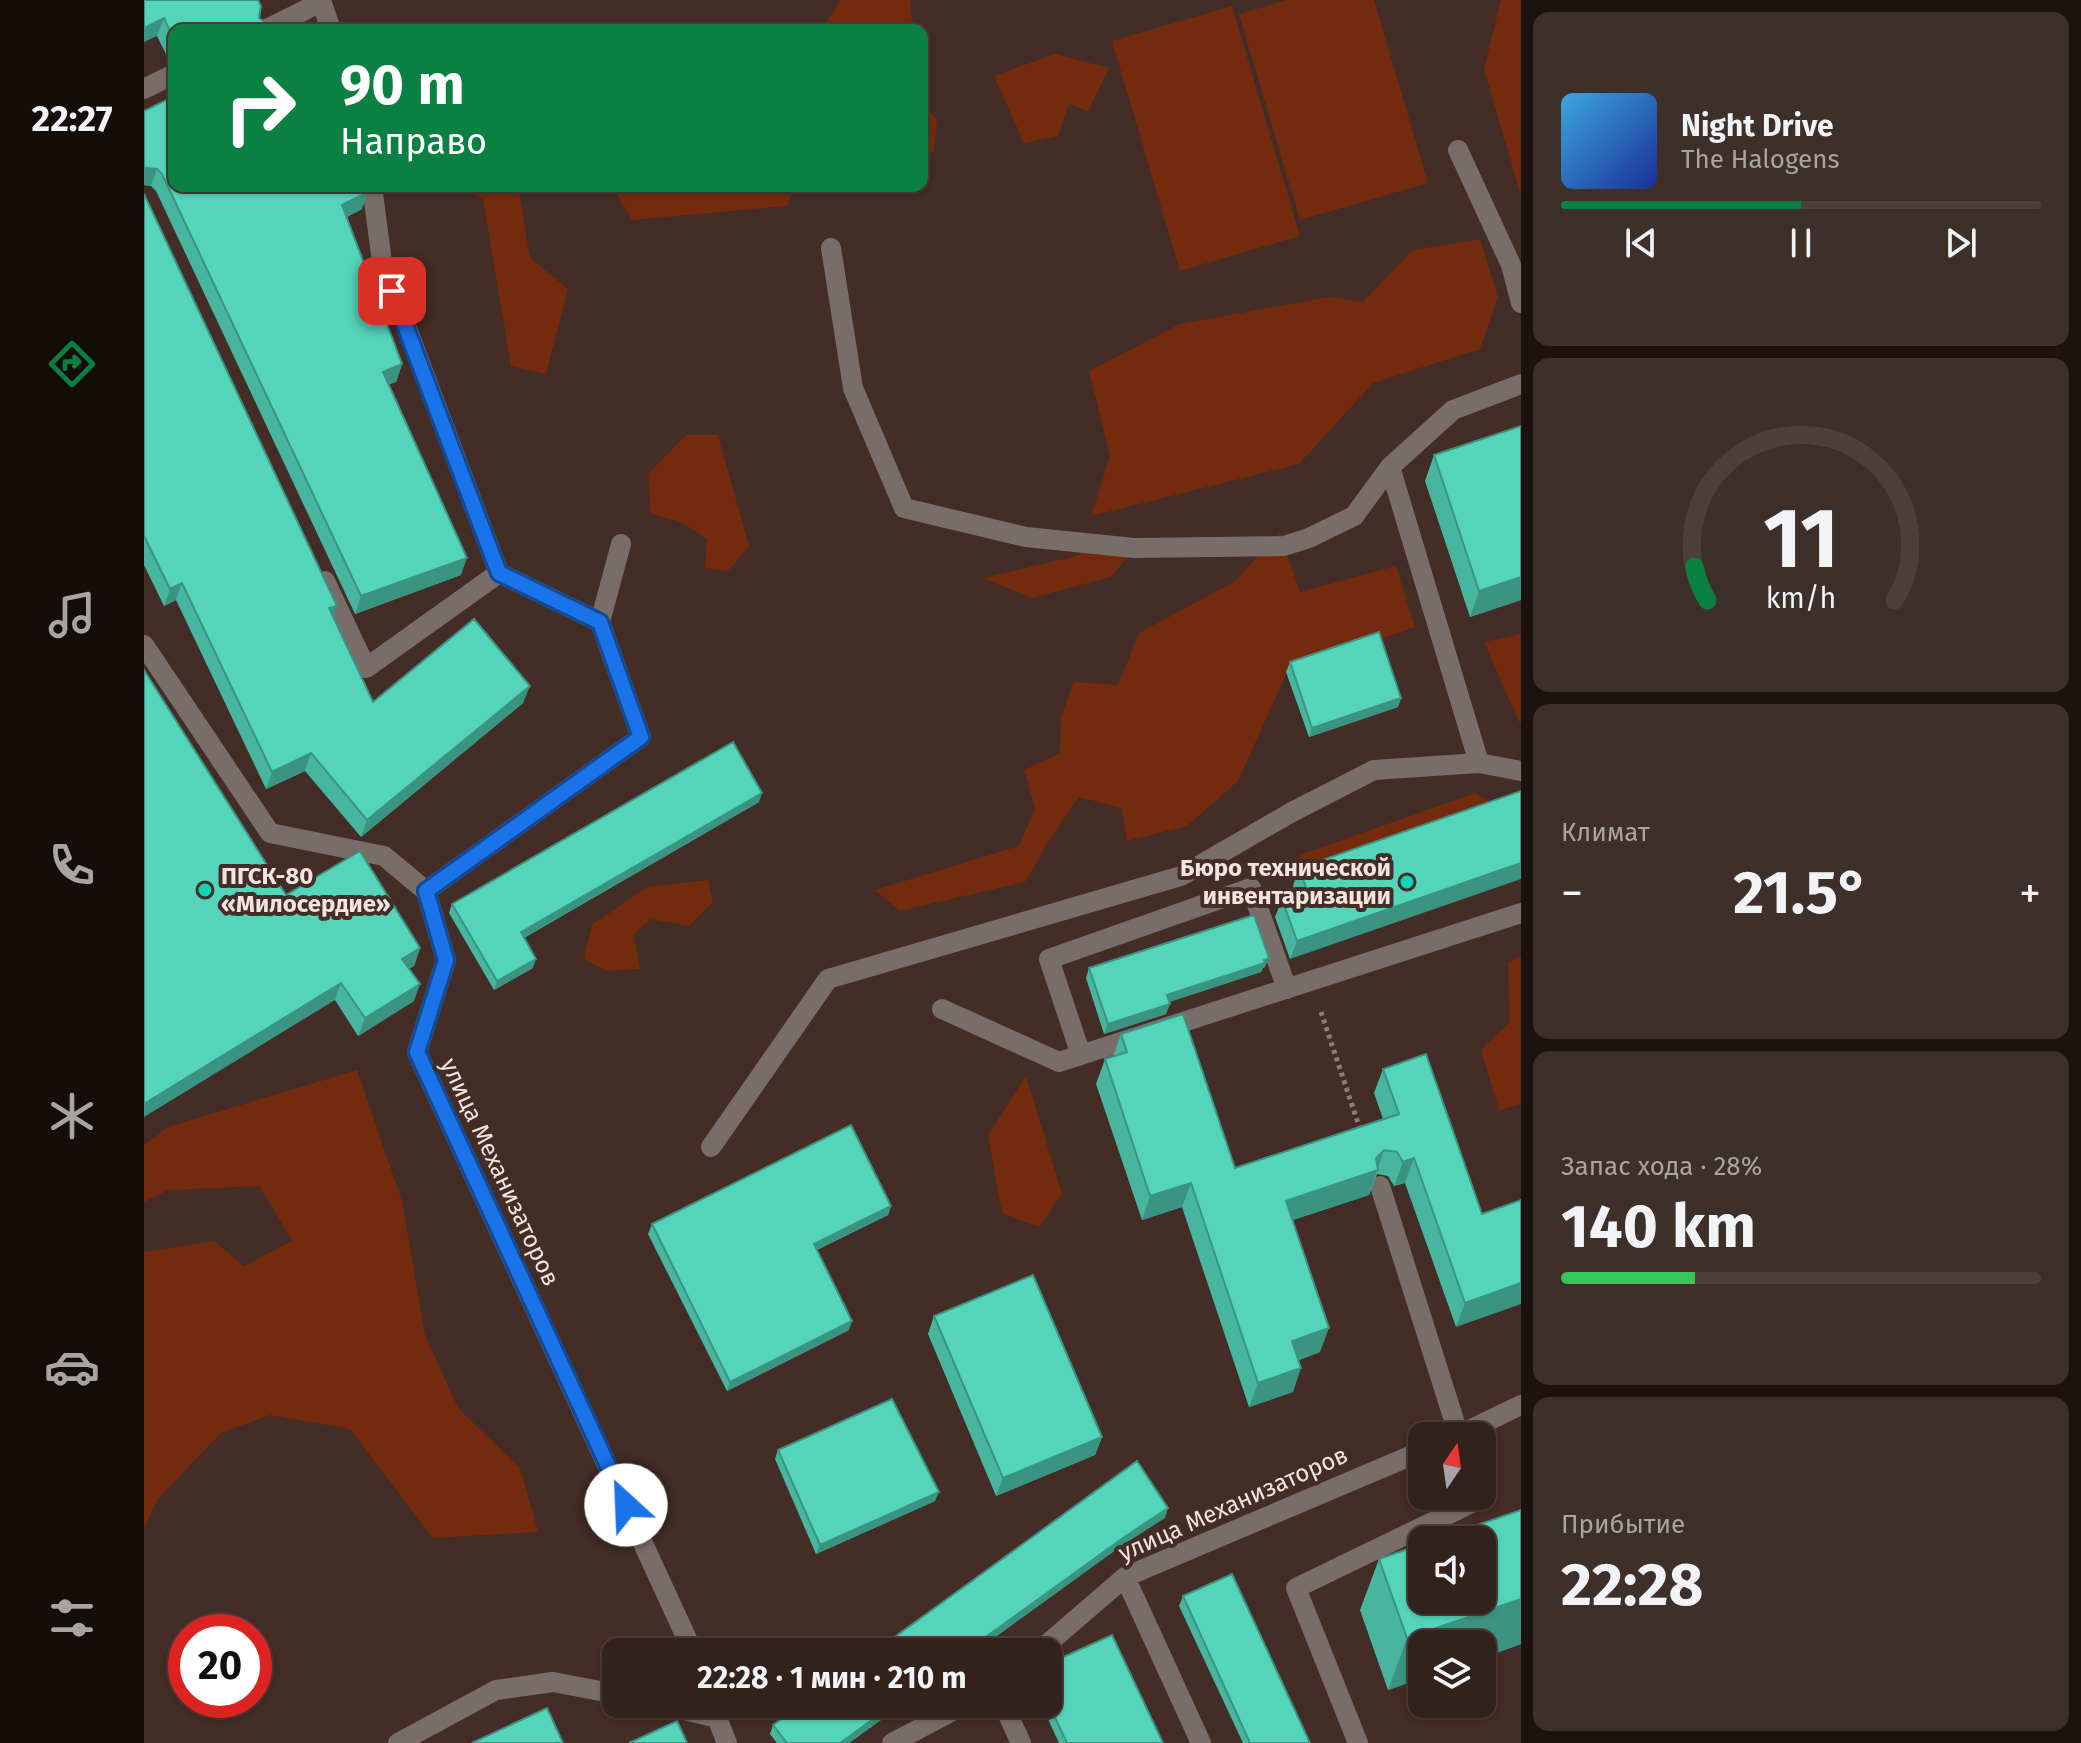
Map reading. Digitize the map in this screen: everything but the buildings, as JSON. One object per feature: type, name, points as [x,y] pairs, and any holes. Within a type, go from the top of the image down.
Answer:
[{"type":"lane","points":[[277,24],[321,1],[329,24]]},
{"type":"lane","points":[[144,89],[168,77]]},
{"type":"lane","points":[[1458,150],[1511,265],[1521,303]]},
{"type":"lane","points":[[373,192],[382,262],[499,573],[600,622]]},
{"type":"lane","points":[[831,248],[853,388],[904,508],[1026,537],[1134,548],[1284,546],[1309,538],[1354,516],[1390,467],[1453,410],[1521,384]]},
{"type":"lane","points":[[1390,467],[1479,763]]},
{"type":"lane","points":[[144,645],[270,833],[384,856],[426,891],[641,737],[600,622],[621,544]]},
{"type":"lane","points":[[319,568],[366,668],[499,573]]},
{"type":"lane","points":[[711,1147],[828,979],[1181,876],[1292,812],[1374,770],[1479,763],[1521,771]]},
{"type":"lane","points":[[1081,1055],[1049,959],[1251,888],[1287,989]]},
{"type":"lane","name":"улица Механизаторов","points":[[426,891],[446,960],[417,1052],[687,1638]]},
{"type":"lane","points":[[942,1009],[1059,1062],[1521,913]]},
{"type":"lane","points":[[1380,1186],[1454,1422]]},
{"type":"lane","points":[[1486,1422],[1521,1405]]},
{"type":"lane","name":"улица Механизаторов","points":[[1054,1638],[1125,1577],[1408,1457]]},
{"type":"lane","points":[[1358,1743],[1296,1588],[1457,1510]]},
{"type":"lane","points":[[1125,1577],[1201,1743]]},
{"type":"lane","points":[[398,1743],[496,1690],[553,1682],[602,1691]]},
{"type":"lane","points":[[717,1718],[727,1743]]},
{"type":"lane","points":[[892,1743],[939,1718]]},
{"type":"lane","points":[[1009,1718],[1021,1743]]},
{"type":"path","points":[[1311,981],[1380,1186]]},
{"type":"shaded area","points":[[841,0],[910,0],[912,21],[908,24],[825,24]]},
{"type":"shaded area","points":[[1287,0],[1374,0],[1428,183],[1300,220],[1239,14]]},
{"type":"shaded area","points":[[1501,0],[1521,0],[1521,196],[1484,69]]},
{"type":"shaded area","points":[[1232,6],[1300,236],[1180,271],[1112,41]]},
{"type":"shaded area","points":[[1055,54],[1109,68],[1088,111],[1069,104],[1058,136],[1024,143],[994,76]]},
{"type":"shaded area","points":[[928,110],[937,120],[934,150],[928,157]]},
{"type":"shaded area","points":[[463,192],[519,192],[530,258],[568,289],[546,374],[511,366],[483,198]]},
{"type":"shaded area","points":[[616,192],[793,192],[787,206],[632,220]]},
{"type":"shaded area","points":[[1480,239],[1498,297],[1480,349],[1373,383],[1299,464],[1091,516],[1110,456],[1089,371],[1180,324],[1329,297],[1363,302],[1413,250]]},
{"type":"shaded area","points":[[686,435],[718,435],[749,546],[728,571],[705,568],[707,539],[681,522],[651,514],[648,474]]},
{"type":"shaded area","points":[[1280,533],[1300,592],[1396,566],[1415,627],[1287,672],[1238,781],[1187,826],[1127,841],[1122,808],[1079,797],[1025,882],[900,911],[875,890],[1019,846],[1035,808],[1024,770],[1060,753],[1061,717],[1074,682],[1118,685],[1139,633],[1234,582]]},
{"type":"shaded area","points":[[1121,537],[1140,543],[1111,577],[1032,598],[983,578],[1072,557]]},
{"type":"shaded area","points":[[1521,634],[1521,726],[1484,642]]},
{"type":"shaded area","points":[[1475,793],[1508,812],[1293,886],[1300,855]]},
{"type":"shaded area","points":[[708,880],[713,902],[689,926],[651,919],[633,934],[640,969],[607,971],[584,959],[592,925],[647,887]]},
{"type":"shaded area","points":[[1521,956],[1521,1104],[1499,1110],[1481,1050],[1510,1022],[1508,962]]},
{"type":"shaded area","points":[[357,1070],[402,1201],[425,1335],[458,1408],[520,1468],[538,1532],[433,1538],[350,1429],[270,1415],[221,1433],[157,1500],[144,1529],[144,1252],[214,1241],[244,1266],[292,1241],[260,1186],[168,1190],[144,1202],[144,1145],[168,1127]]},
{"type":"shaded area","points":[[1026,1076],[1062,1194],[1039,1227],[1002,1213],[988,1135]]},
{"type":"place","name":"Бюро технической инвентаризации","points":[[1407,882]]},
{"type":"place","name":"ПГСК-80 «Милосердие»","points":[[205,890]]},
{"type":"route","points":[[392,291],[499,573],[600,622],[641,737],[426,891],[446,960],[417,1052],[626,1505]]}]
